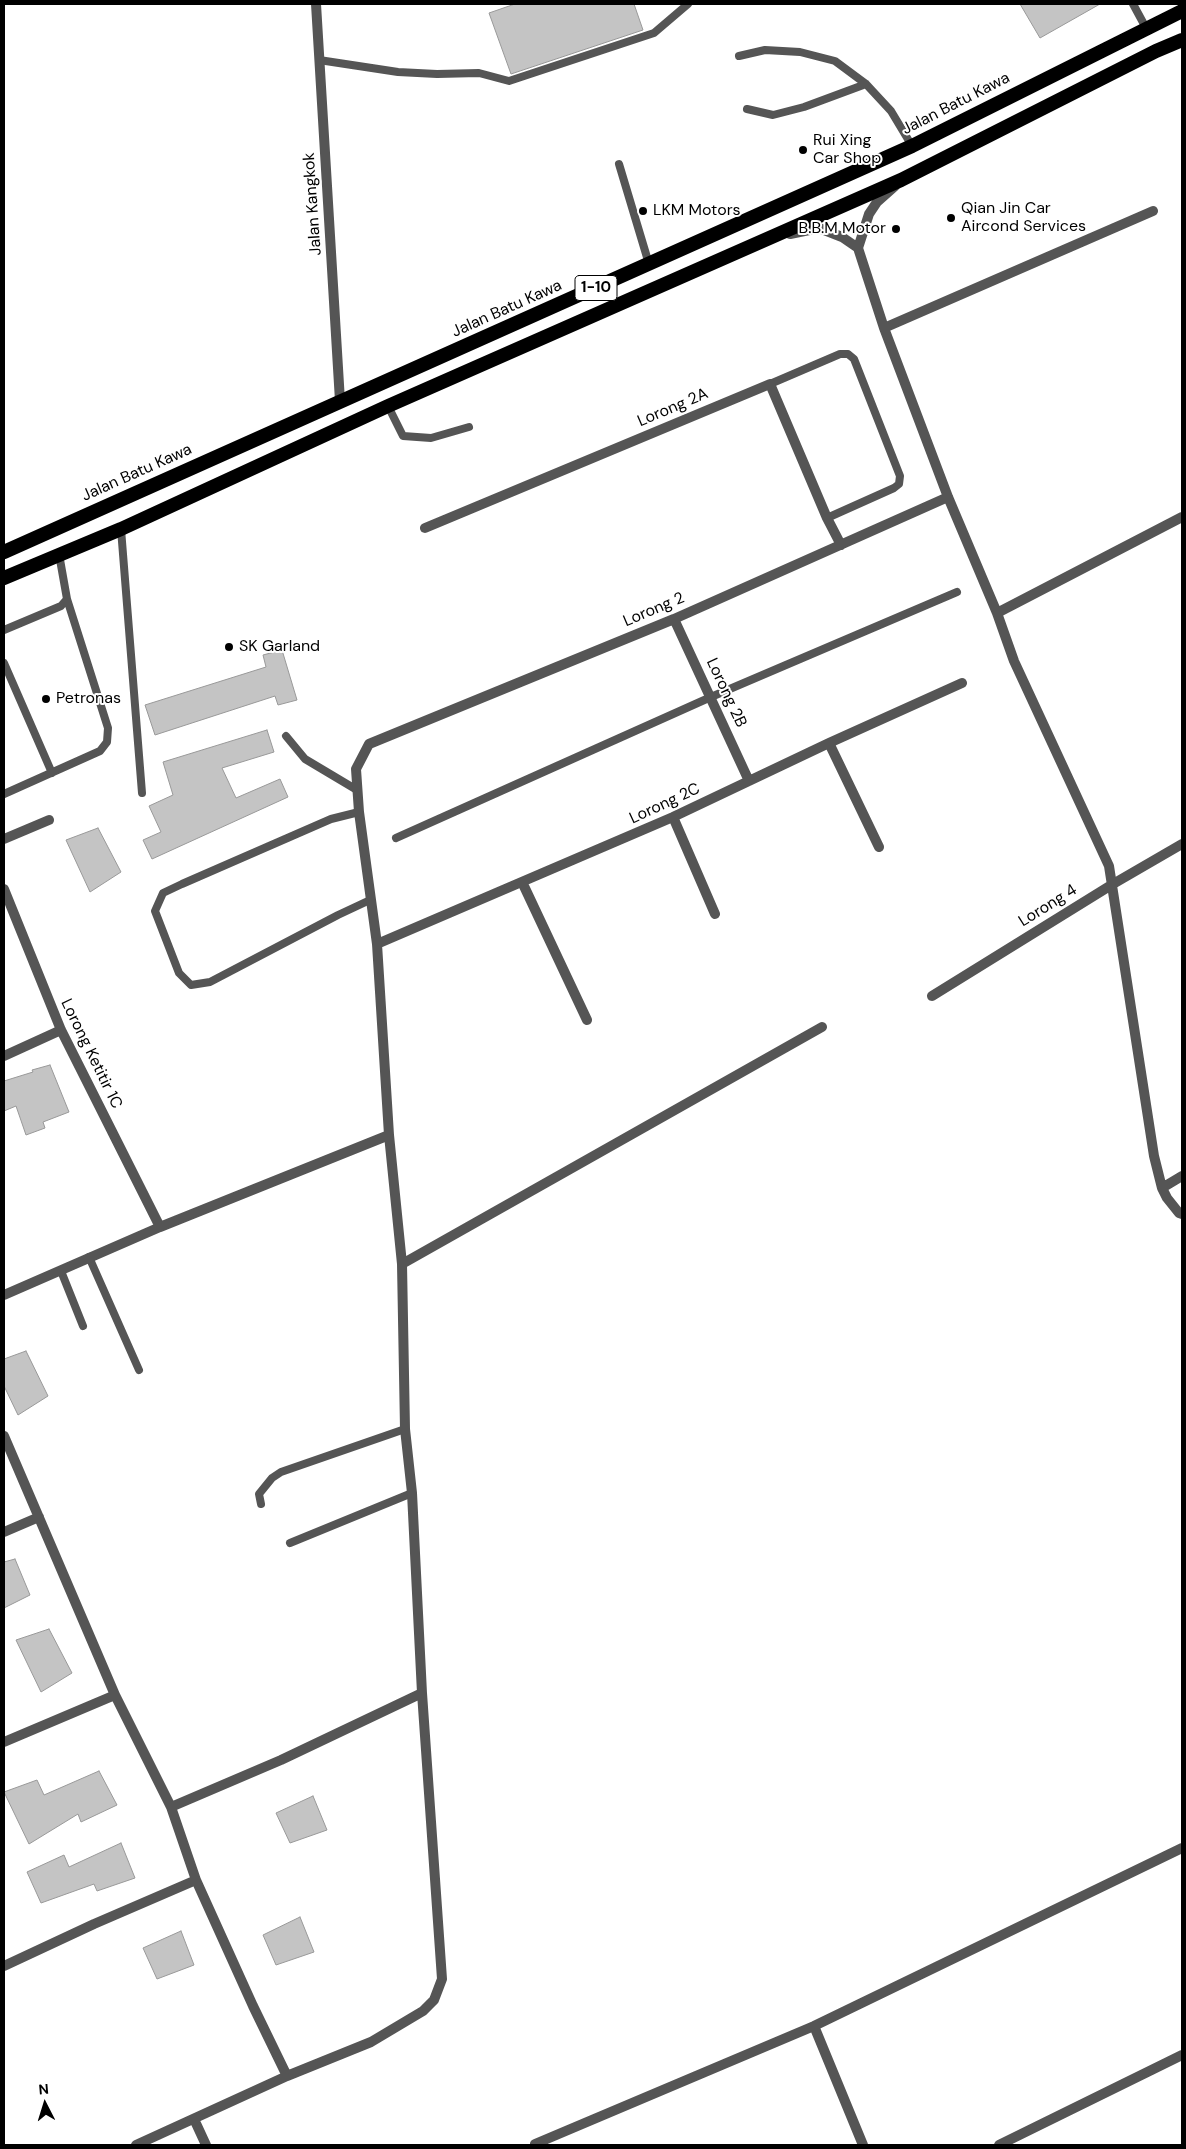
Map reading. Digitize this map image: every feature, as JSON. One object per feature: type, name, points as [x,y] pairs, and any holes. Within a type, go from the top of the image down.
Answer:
[{"type":"highway","name":"Jalan Batu Kawa","points":[[4,552],[912,146],[1182,11]]},
{"type":"highway","name":"1-10","points":[[4,578],[120,529],[388,406],[901,180],[1182,40]]},
{"type":"street","name":"Jalan Kangkok","points":[[316,4],[340,401]]},
{"type":"street","points":[[858,248],[873,208],[901,180]]},
{"type":"street","points":[[884,328],[1153,211]]},
{"type":"street","points":[[766,238],[819,228],[842,237],[858,248],[884,328],[948,497],[998,613],[1014,661],[1109,866],[1154,1156],[1162,1188],[1167,1198],[1179,1213],[1182,1214]]},
{"type":"street","points":[[770,384],[827,518],[841,545]]},
{"type":"street","name":"Lorong 2A","points":[[425,528],[770,384]]},
{"type":"street","name":"Lorong 2","points":[[357,790],[356,769],[369,744],[674,619],[948,497]]},
{"type":"street","points":[[998,613],[1182,517]]},
{"type":"street","name":"Lorong 2B","points":[[674,619],[712,697],[749,781]]},
{"type":"street","name":"Lorong 2C","points":[[377,944],[523,884],[673,818],[829,743],[962,683]]},
{"type":"street","points":[[829,743],[879,847]]},
{"type":"street","points":[[136,2145],[287,2076],[371,2042],[423,2011],[434,2000],[442,1979],[422,1693],[412,1493],[405,1429],[402,1264],[389,1135],[377,944],[357,790]]},
{"type":"street","points":[[673,818],[715,914]]},
{"type":"street","points":[[4,839],[48,820]]},
{"type":"street","name":"Lorong 4","points":[[932,996],[1112,884],[1182,844]]},
{"type":"street","points":[[523,884],[587,1020]]},
{"type":"street","name":"Lorong Ketitir 1C","points":[[4,889],[61,1030],[160,1227]]},
{"type":"street","points":[[402,1264],[822,1026]]},
{"type":"street","points":[[4,1056],[61,1030]]},
{"type":"street","points":[[4,1295],[160,1227],[389,1135]]},
{"type":"street","points":[[1162,1188],[1182,1176]]},
{"type":"street","points":[[4,1436],[115,1695],[171,1807],[196,1880],[252,2006],[287,2076]]},
{"type":"street","points":[[4,1532],[39,1517]]},
{"type":"street","points":[[171,1807],[281,1760],[422,1693]]},
{"type":"street","points":[[4,1742],[115,1695]]},
{"type":"street","points":[[535,2144],[814,2026],[1182,1848]]},
{"type":"street","points":[[4,1966],[94,1924],[196,1880]]},
{"type":"street","points":[[814,2026],[863,2145]]},
{"type":"street","points":[[998,2145],[1182,2056]]},
{"type":"street","points":[[194,2119],[206,2145]]},
{"type":"lane","points":[[319,60],[398,72],[437,74],[479,73],[509,81],[654,33],[688,4]]},
{"type":"lane","points":[[1133,4],[1146,28]]},
{"type":"lane","points":[[739,56],[765,50],[800,52],[835,62],[866,84],[891,111],[912,146]]},
{"type":"lane","points":[[747,109],[773,114],[804,107],[866,84]]},
{"type":"lane","points":[[619,164],[649,264]]},
{"type":"lane","points":[[770,384],[840,354],[848,354],[854,359],[900,476],[899,484],[827,518]]},
{"type":"lane","points":[[388,406],[403,436],[430,438],[469,426]]},
{"type":"lane","points":[[120,529],[142,793]]},
{"type":"lane","points":[[4,794],[100,751],[108,742],[108,728],[67,599],[59,554]]},
{"type":"lane","points":[[396,838],[712,697],[957,592]]},
{"type":"lane","points":[[4,630],[61,606],[67,599]]},
{"type":"lane","points":[[4,663],[52,772]]},
{"type":"lane","points":[[286,736],[304,759],[357,790]]},
{"type":"lane","points":[[359,812],[331,819],[163,893],[154,911],[179,973],[190,985],[210,982],[370,900]]},
{"type":"lane","points":[[89,1257],[139,1370]]},
{"type":"lane","points":[[61,1271],[83,1326]]},
{"type":"lane","points":[[262,1504],[259,1494],[272,1478],[281,1472],[405,1429]]},
{"type":"lane","points":[[290,1543],[412,1493]]},
{"type":"building","points":[[515,4],[634,4],[643,30],[511,74],[489,13]]},
{"type":"building","points":[[1020,4],[1100,4],[1040,38]]},
{"type":"building","points":[[282,650],[297,700],[278,705],[275,696],[155,735],[145,705],[266,667],[263,655]]},
{"type":"building","points":[[267,730],[274,752],[222,768],[236,798],[280,779],[288,797],[152,859],[143,840],[161,832],[149,806],[173,795],[163,762]]},
{"type":"building","points":[[98,828],[121,872],[90,892],[66,840]]},
{"type":"building","points":[[50,1065],[69,1112],[43,1122],[45,1128],[26,1135],[16,1106],[4,1111],[4,1081]]},
{"type":"building","points":[[26,1351],[48,1396],[18,1415],[4,1386],[4,1359]]},
{"type":"building","points":[[15,1559],[30,1595],[4,1608],[4,1562]]},
{"type":"building","points":[[49,1629],[72,1673],[41,1692],[16,1640]]},
{"type":"building","points":[[99,1771],[117,1805],[81,1822],[78,1814],[29,1844],[4,1792],[37,1780],[44,1795]]},
{"type":"building","points":[[313,1796],[327,1830],[290,1843],[276,1813]]},
{"type":"building","points":[[121,1843],[135,1878],[97,1891],[94,1884],[41,1903],[27,1872],[64,1855],[69,1867]]},
{"type":"building","points":[[300,1917],[314,1952],[276,1965],[263,1935]]},
{"type":"building","points":[[181,1931],[194,1965],[157,1979],[143,1948]]},
{"type":"place","name":"Rui Xing Car Shop","points":[[803,150]]},
{"type":"place","name":"LKM Motors","points":[[643,211]]},
{"type":"place","name":"Qian Jin Car Aircond Services","points":[[951,218]]},
{"type":"place","name":"B.B.M Motor","points":[[896,229]]},
{"type":"place","name":"SK Garland","points":[[229,647]]},
{"type":"place","name":"Petronas","points":[[46,699]]}]
